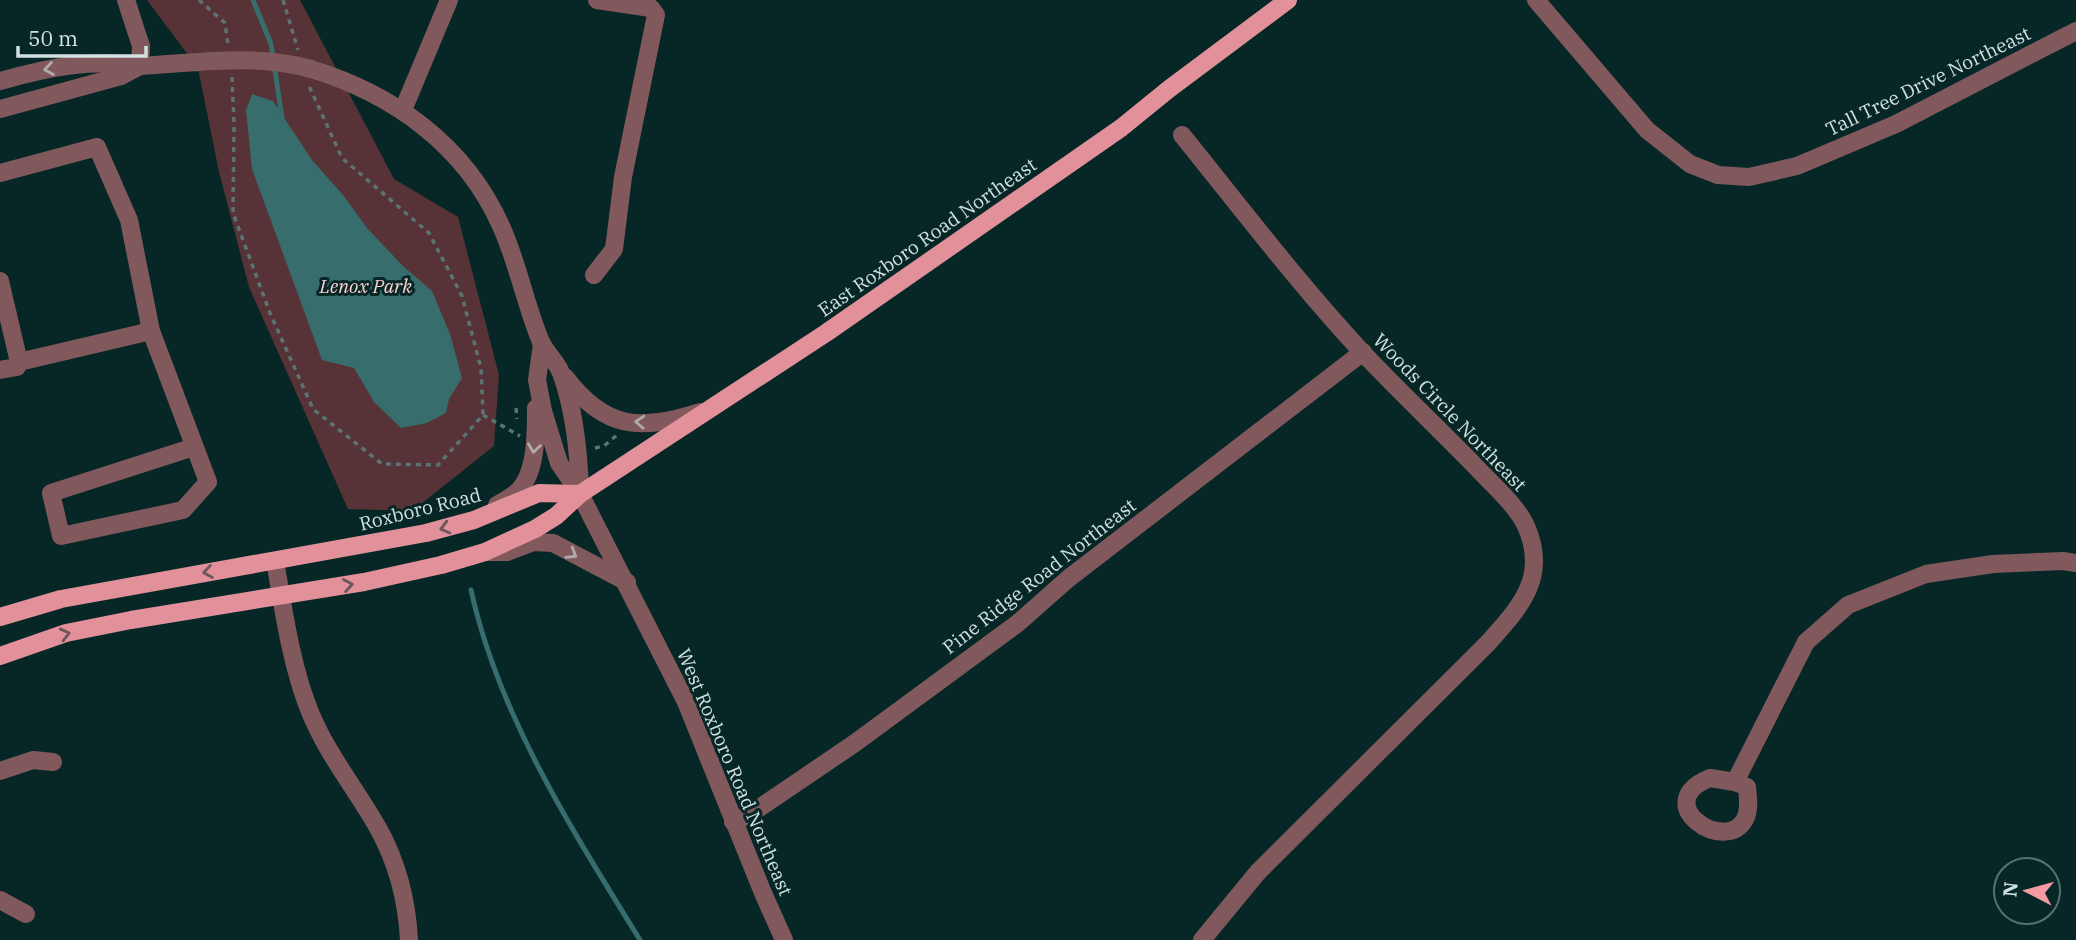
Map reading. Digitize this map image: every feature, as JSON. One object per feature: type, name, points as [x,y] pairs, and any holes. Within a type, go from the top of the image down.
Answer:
[{"type":"main road","name":"East Roxboro Road Northeast","points":[[580,494],[826,333],[1109,136],[1288,0]]},
{"type":"main road","name":"Roxboro Road","points":[[0,617],[61,598],[426,533],[474,520],[539,493],[580,494]]},
{"type":"main road","points":[[0,656],[66,633],[403,574],[485,552],[535,529],[556,516],[580,494]]},
{"type":"street","points":[[126,0],[141,46],[141,66]]},
{"type":"street","points":[[402,110],[449,0]]},
{"type":"street","points":[[594,275],[614,249],[623,177],[656,15],[651,8],[597,0]]},
{"type":"street","name":"Tall Tree Drive Northeast","points":[[1536,0],[1647,130],[1690,164],[1718,175],[1749,177],[1797,166],[1896,124],[2076,31]]},
{"type":"street","points":[[0,81],[75,64],[117,62],[141,66],[244,60],[277,61],[308,72],[342,79],[402,110],[457,158],[483,192],[501,226],[542,344],[583,399],[607,417],[646,424],[671,421],[707,410]]},
{"type":"street","points":[[0,109],[121,76],[141,66]]},
{"type":"street","name":"Woods Circle Northeast","points":[[1182,135],[1285,263],[1363,352],[1503,495],[1526,526],[1532,553],[1532,581],[1521,606],[1488,643],[1258,872],[1202,940]]},
{"type":"street","points":[[0,173],[97,147],[129,220],[151,331],[208,482],[183,510],[61,536],[51,493],[194,447]]},
{"type":"street","points":[[0,281],[19,362],[17,367],[0,370]]},
{"type":"street","points":[[19,362],[151,331]]},
{"type":"street","points":[[474,520],[518,491],[531,467],[542,344]]},
{"type":"street","name":"Pine Ridge Road Northeast","points":[[733,822],[752,813],[855,743],[1017,623],[1069,578],[1363,352]]},
{"type":"street","points":[[561,372],[579,454],[580,494]]},
{"type":"street","name":"West Roxboro Road Northeast","points":[[537,380],[543,411],[559,463],[580,494],[627,582],[686,702],[733,822],[785,940]]},
{"type":"street","points":[[485,552],[507,552],[533,542],[553,542],[627,582]]},
{"type":"street","points":[[275,561],[297,673],[311,713],[328,748],[379,829],[400,884],[409,940]]},
{"type":"street","points":[[1735,782],[1806,642],[1847,605],[1926,574],[1993,564],[2063,561],[2076,563]]},
{"type":"street","points":[[0,771],[33,760],[52,762]]},
{"type":"street","points":[[0,900],[26,914]]},
{"type":"path","points":[[199,0],[225,23],[228,46]]},
{"type":"path","points":[[283,0],[298,50]]},
{"type":"path","points":[[231,69],[234,124],[233,213],[270,313],[313,409],[382,464],[438,466],[483,415],[481,368],[462,296],[429,233],[342,158],[320,114],[308,72]]},
{"type":"path","points":[[516,408],[520,436],[518,449]]},
{"type":"path","points":[[483,415],[520,436]]},
{"type":"path","points":[[586,450],[604,446],[621,431]]},
{"type":"path","points":[[417,517],[485,494]]},
{"type":"green space","name":"Lenox Park","points":[[147,0],[300,0],[394,179],[458,217],[499,375],[494,446],[412,511],[348,509],[249,287],[219,172],[198,68]]},
{"type":"water","points":[[252,94],[273,101],[312,160],[367,228],[403,266],[432,291],[450,334],[462,378],[449,399],[446,413],[427,423],[401,428],[374,402],[354,368],[322,360],[252,169],[246,110]]},
{"type":"waterway","points":[[253,0],[271,44],[282,118]]},
{"type":"waterway","points":[[471,590],[484,637],[519,728],[564,815],[640,940]]}]
